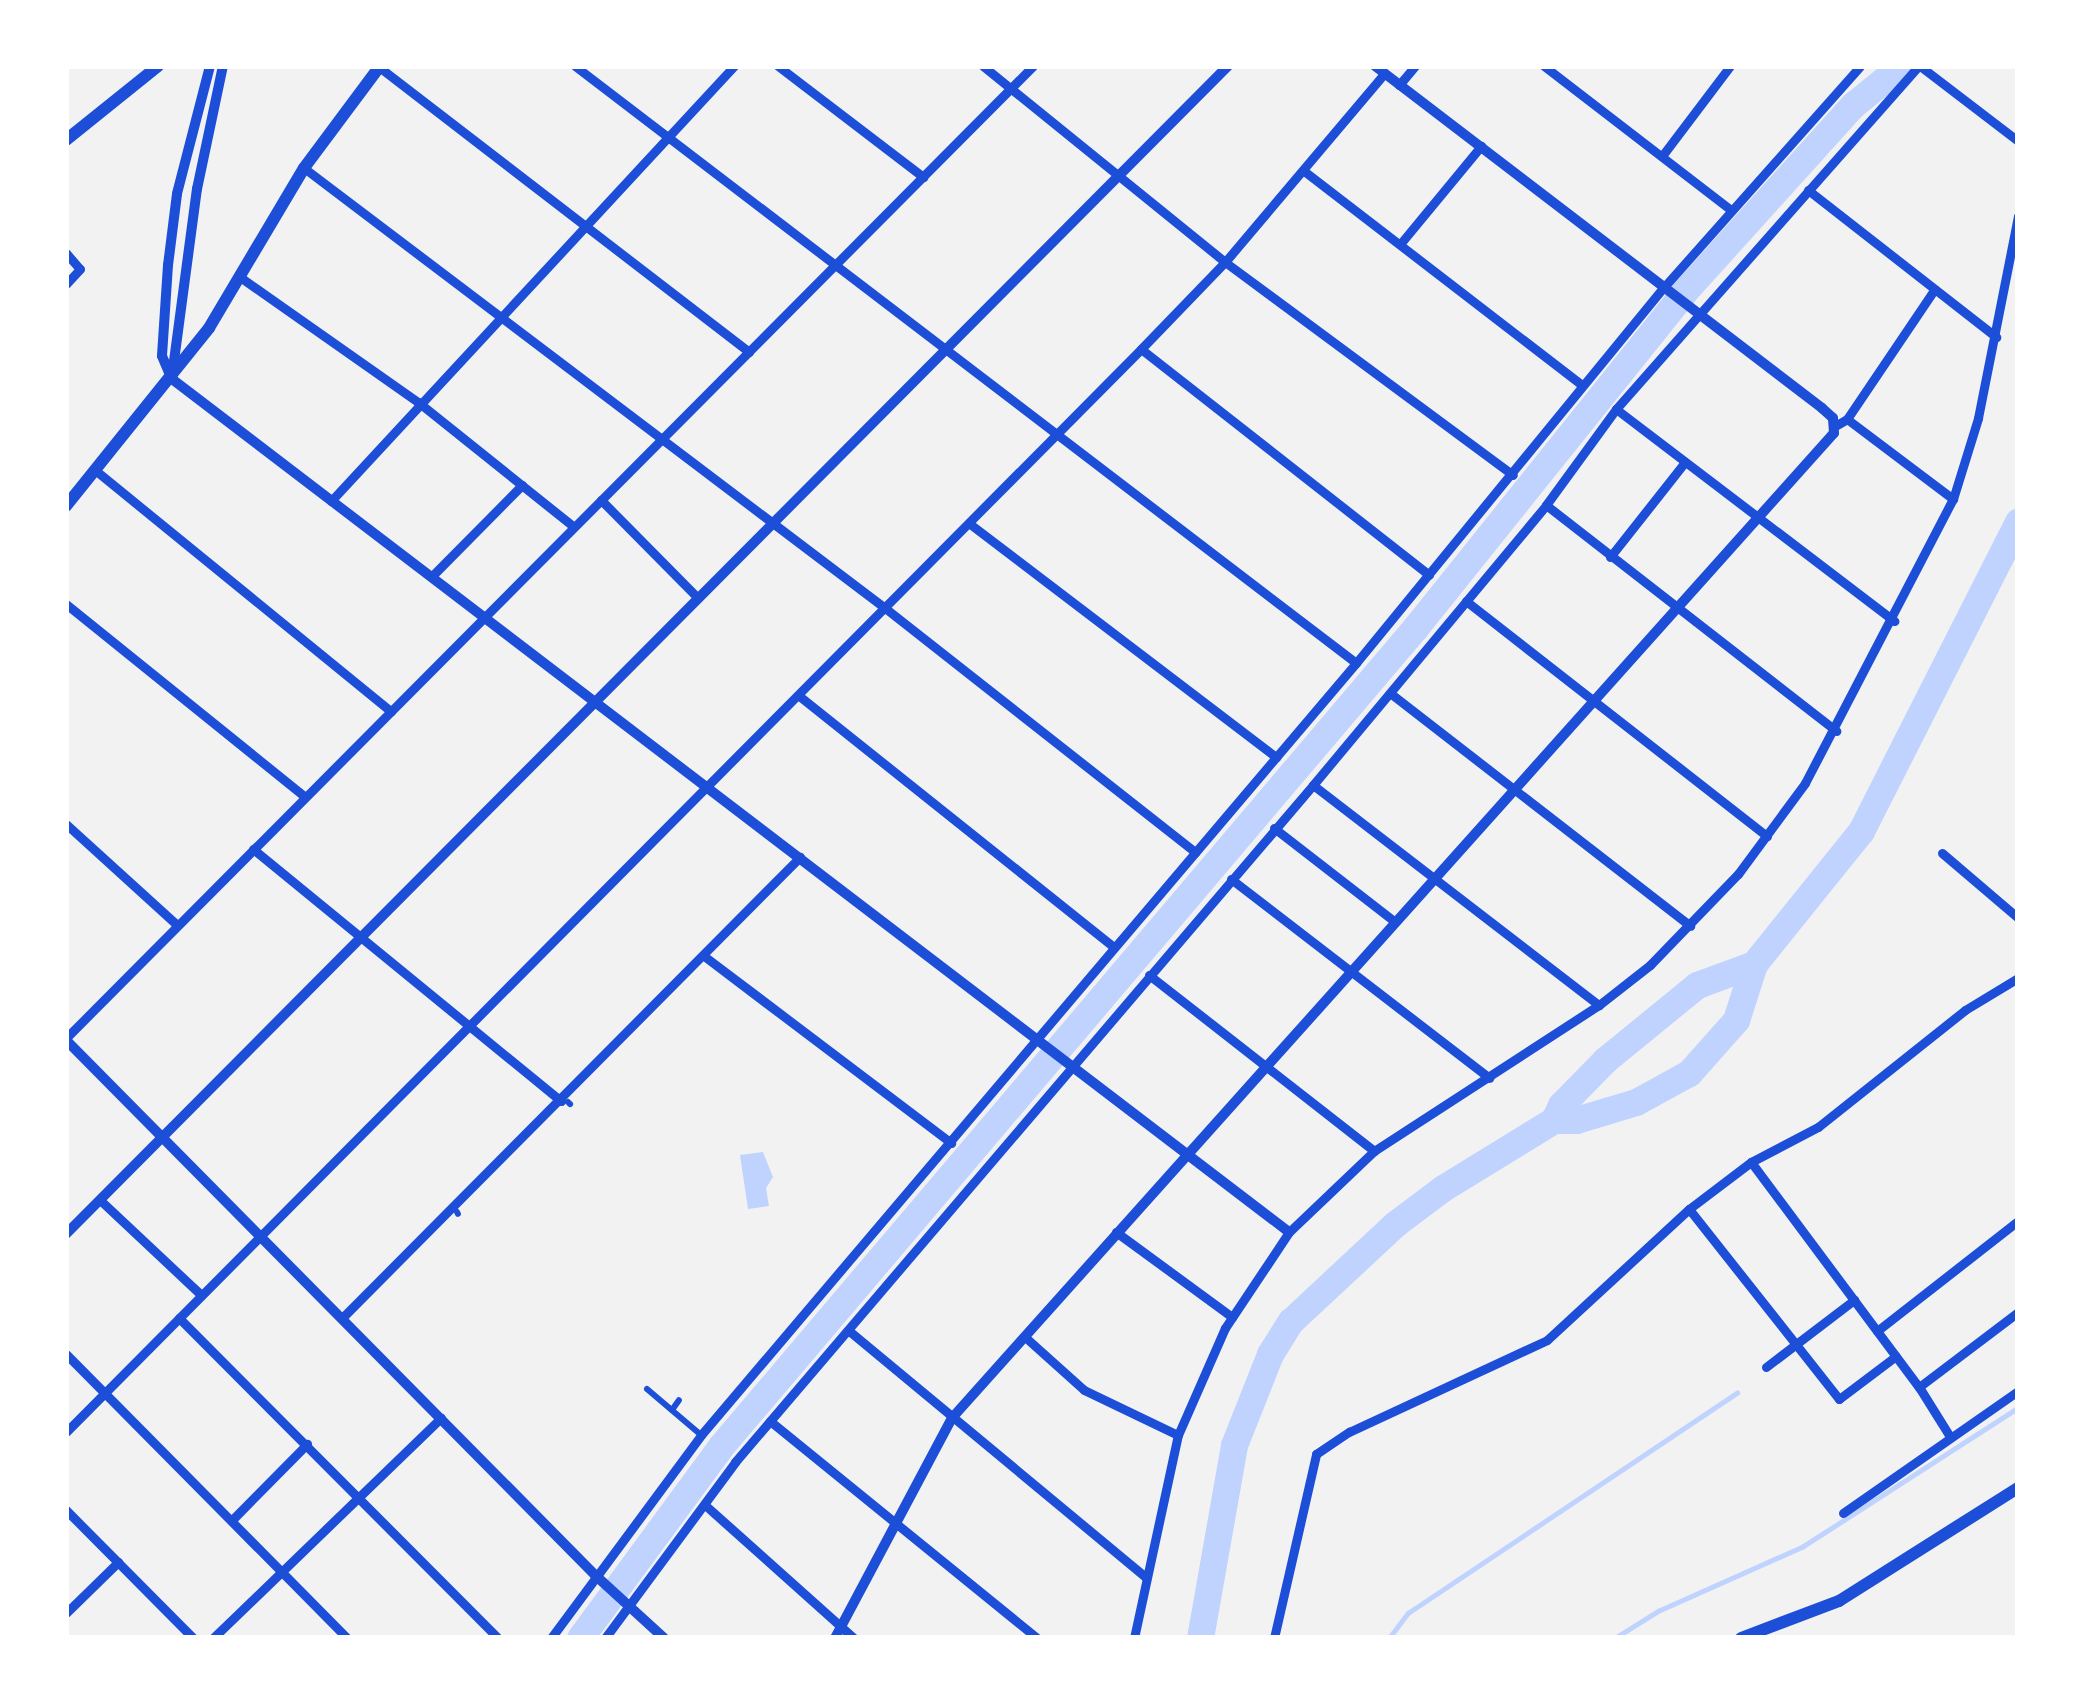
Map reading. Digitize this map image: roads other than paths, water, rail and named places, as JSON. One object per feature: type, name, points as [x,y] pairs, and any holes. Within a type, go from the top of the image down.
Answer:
[{"type":"main road","points":[[66,140],[158,66]]},
{"type":"main road","points":[[66,506],[172,379],[240,277],[304,167],[379,67]]},
{"type":"main road","points":[[1741,1638],[1839,1601],[2018,1488]]},
{"type":"street","points":[[210,66],[177,194],[171,241],[162,356],[172,379],[710,785],[1071,1069],[1288,1232]]},
{"type":"street","points":[[172,379],[196,189],[223,66]]},
{"type":"street","points":[[575,66],[1356,663]]},
{"type":"street","points":[[332,501],[418,402],[734,66]]},
{"type":"street","points":[[778,66],[923,178]]},
{"type":"street","points":[[983,66],[1225,262],[1513,475]]},
{"type":"street","points":[[664,1638],[624,1604],[66,1039],[1033,66]]},
{"type":"street","points":[[66,1234],[1228,66]]},
{"type":"street","points":[[1399,85],[1414,66]]},
{"type":"street","points":[[1544,66],[1731,210]]},
{"type":"street","points":[[1560,77],[1568,66]]},
{"type":"street","points":[[1662,156],[1727,71],[1711,66]]},
{"type":"street","points":[[551,1638],[701,1435],[1356,663],[1582,385],[1860,66]]},
{"type":"street","points":[[605,1638],[624,1604],[770,1421],[1466,602],[1694,310],[1919,66],[2018,141]]},
{"type":"street","points":[[379,67],[749,352]]},
{"type":"street","points":[[66,1432],[1141,350],[1304,170],[1380,70],[1822,409],[1835,426]]},
{"type":"street","points":[[1401,243],[1481,146]]},
{"type":"street","points":[[304,167],[885,608],[1195,852]]},
{"type":"street","points":[[1304,170],[1582,385]]},
{"type":"street","points":[[1808,190],[1996,338]]},
{"type":"street","points":[[1133,1638],[1178,1435],[1232,1317],[1288,1232],[1374,1151],[1599,1005],[1690,926],[1767,836],[1836,731],[1953,500],[1996,338],[2018,216]]},
{"type":"street","points":[[66,254],[80,268],[66,284]]},
{"type":"street","points":[[240,277],[418,402],[573,526]]},
{"type":"street","points":[[838,1632],[952,1418],[1831,440],[1835,426],[1847,419],[1934,290]]},
{"type":"street","points":[[1141,350],[1429,575]]},
{"type":"street","points":[[1616,409],[1894,620]]},
{"type":"street","points":[[1847,419],[1953,500]]},
{"type":"street","points":[[1610,557],[1684,462]]},
{"type":"street","points":[[95,470],[392,711]]},
{"type":"street","points":[[432,576],[522,485]]},
{"type":"street","points":[[601,500],[698,598]]},
{"type":"street","points":[[1546,505],[1836,731]]},
{"type":"street","points":[[970,524],[1276,757]]},
{"type":"street","points":[[1466,602],[1767,836]]},
{"type":"street","points":[[66,604],[305,797]]},
{"type":"street","points":[[1390,693],[1690,926]]},
{"type":"street","points":[[798,694],[1114,946]]},
{"type":"street","points":[[1313,785],[1599,1005]]},
{"type":"street","points":[[66,824],[177,925]]},
{"type":"street","points":[[1274,828],[1395,922]]},
{"type":"street","points":[[253,849],[566,1102]]},
{"type":"street","points":[[1942,853],[2018,918]]},
{"type":"street","points":[[342,1318],[566,1102],[800,857]]},
{"type":"street","points":[[1231,879],[1489,1078]]},
{"type":"street","points":[[704,956],[950,1143]]},
{"type":"street","points":[[1150,975],[1374,1151]]},
{"type":"street","points":[[1274,1638],[1316,1454],[1546,1340],[1690,1208],[1751,1162],[1818,1127],[1965,1010],[2018,978]]},
{"type":"street","points":[[1751,1162],[1919,1387],[1948,1435]]},
{"type":"street","points":[[100,1200],[201,1295]]},
{"type":"street","points":[[1690,1208],[1839,1400],[1896,1356]]},
{"type":"street","points":[[1877,1331],[2018,1221]]},
{"type":"street","points":[[1117,1232],[1232,1317]]},
{"type":"street","points":[[1766,1367],[1854,1300]]},
{"type":"street","points":[[1919,1387],[2018,1312]]},
{"type":"street","points":[[179,1318],[498,1638]]},
{"type":"street","points":[[848,1330],[1146,1577]]},
{"type":"street","points":[[1024,1336],[1084,1390],[1178,1435]]},
{"type":"street","points":[[66,1354],[347,1638]]},
{"type":"street","points":[[647,1389],[701,1435]]},
{"type":"street","points":[[1843,1513],[1948,1435],[2018,1391]]},
{"type":"street","points":[[671,1410],[679,1400]]},
{"type":"street","points":[[214,1638],[441,1418]]},
{"type":"street","points":[[770,1421],[1036,1638]]},
{"type":"street","points":[[232,1520],[307,1444]]},
{"type":"street","points":[[705,1504],[838,1632],[854,1638]]},
{"type":"street","points":[[66,1510],[193,1638]]},
{"type":"street","points":[[66,1613],[118,1562]]},
{"type":"water","points":[[763,1152],[773,1177],[766,1188],[769,1206],[748,1209],[740,1155]]},
{"type":"waterway","points":[[580,1638],[721,1446],[1415,628],[1683,293],[1853,105],[1901,66]]},
{"type":"waterway","points":[[1200,1638],[1234,1445],[1270,1354],[1291,1321],[1395,1224],[1443,1188],[1554,1120],[1576,1120],[1636,1102],[1689,1073],[1736,1020],[1754,964],[1861,831],[2018,522]]},
{"type":"waterway","points":[[1554,1120],[1561,1105],[1605,1060],[1697,985],[1754,964]]},
{"type":"waterway","points":[[1389,1638],[1408,1613],[1737,1393]]},
{"type":"waterway","points":[[1615,1638],[1658,1611],[1802,1547],[2018,1408]]}]
